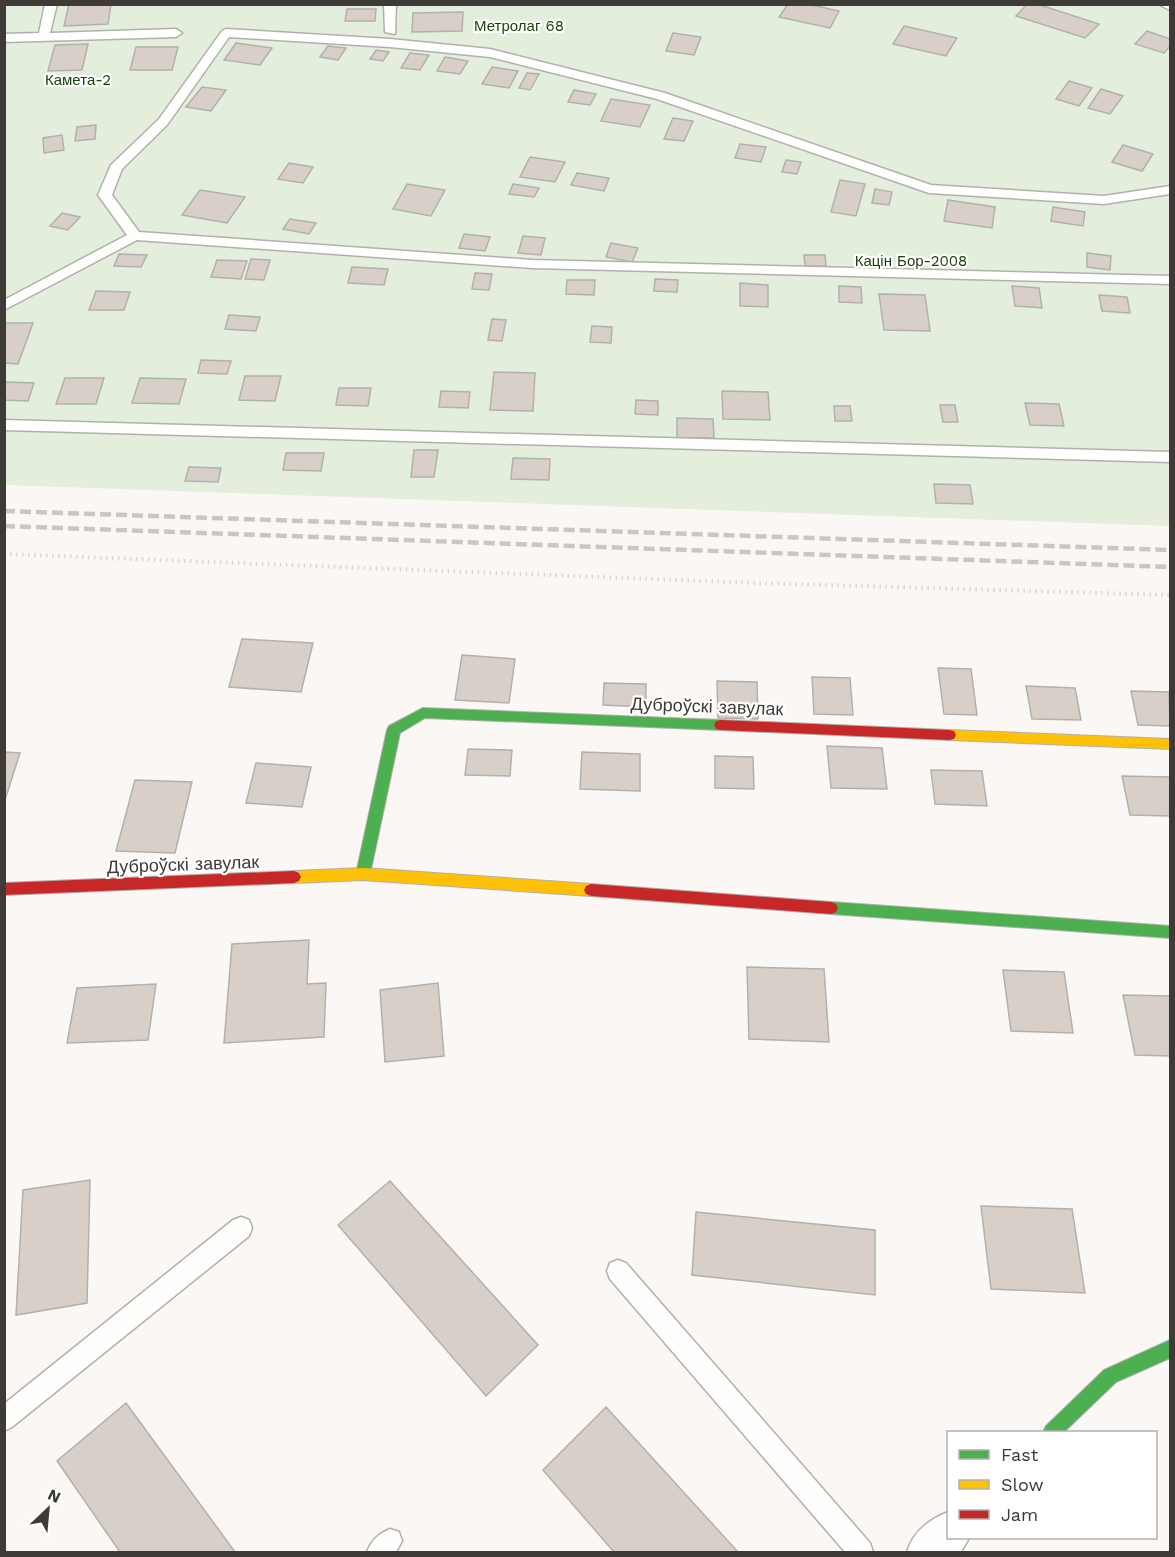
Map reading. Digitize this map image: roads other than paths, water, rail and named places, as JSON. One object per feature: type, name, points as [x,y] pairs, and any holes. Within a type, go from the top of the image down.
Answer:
[{"type":"street","name":"Дуброўскі завулак","points":[[363,874],[394,730],[423,713],[1170,744]]},
{"type":"street","name":"Дуброўскі завулак","points":[[4,889],[363,874],[1170,932]]},
{"type":"street","points":[[1053,1431],[1110,1376],[1170,1348]]},
{"type":"street","points":[[929,1552],[947,1535]]},
{"type":"lane","points":[[44,36],[51,4]]},
{"type":"lane","points":[[390,4],[391,32]]},
{"type":"lane","points":[[1163,4],[1170,7]]},
{"type":"lane","points":[[4,38],[176,33]]},
{"type":"lane","points":[[135,236],[105,195],[116,168],[163,122],[226,33],[390,43],[490,53],[661,96],[929,189],[1104,200],[1170,190]]},
{"type":"lane","points":[[4,306],[135,236],[532,264],[1170,280]]},
{"type":"lane","points":[[4,425],[1170,457]]},
{"type":"lane","points":[[4,1419],[241,1228]]},
{"type":"lane","points":[[618,1271],[861,1552]]},
{"type":"railway","points":[[4,511],[1170,550]]},
{"type":"railway","points":[[4,526],[1170,567]]},
{"type":"park label","name":"Метролаг 68","points":[[519,26]]},
{"type":"park label","name":"Камета-2","points":[[78,80]]},
{"type":"park label","name":"Кацін Бор-2008","points":[[911,261]]}]
